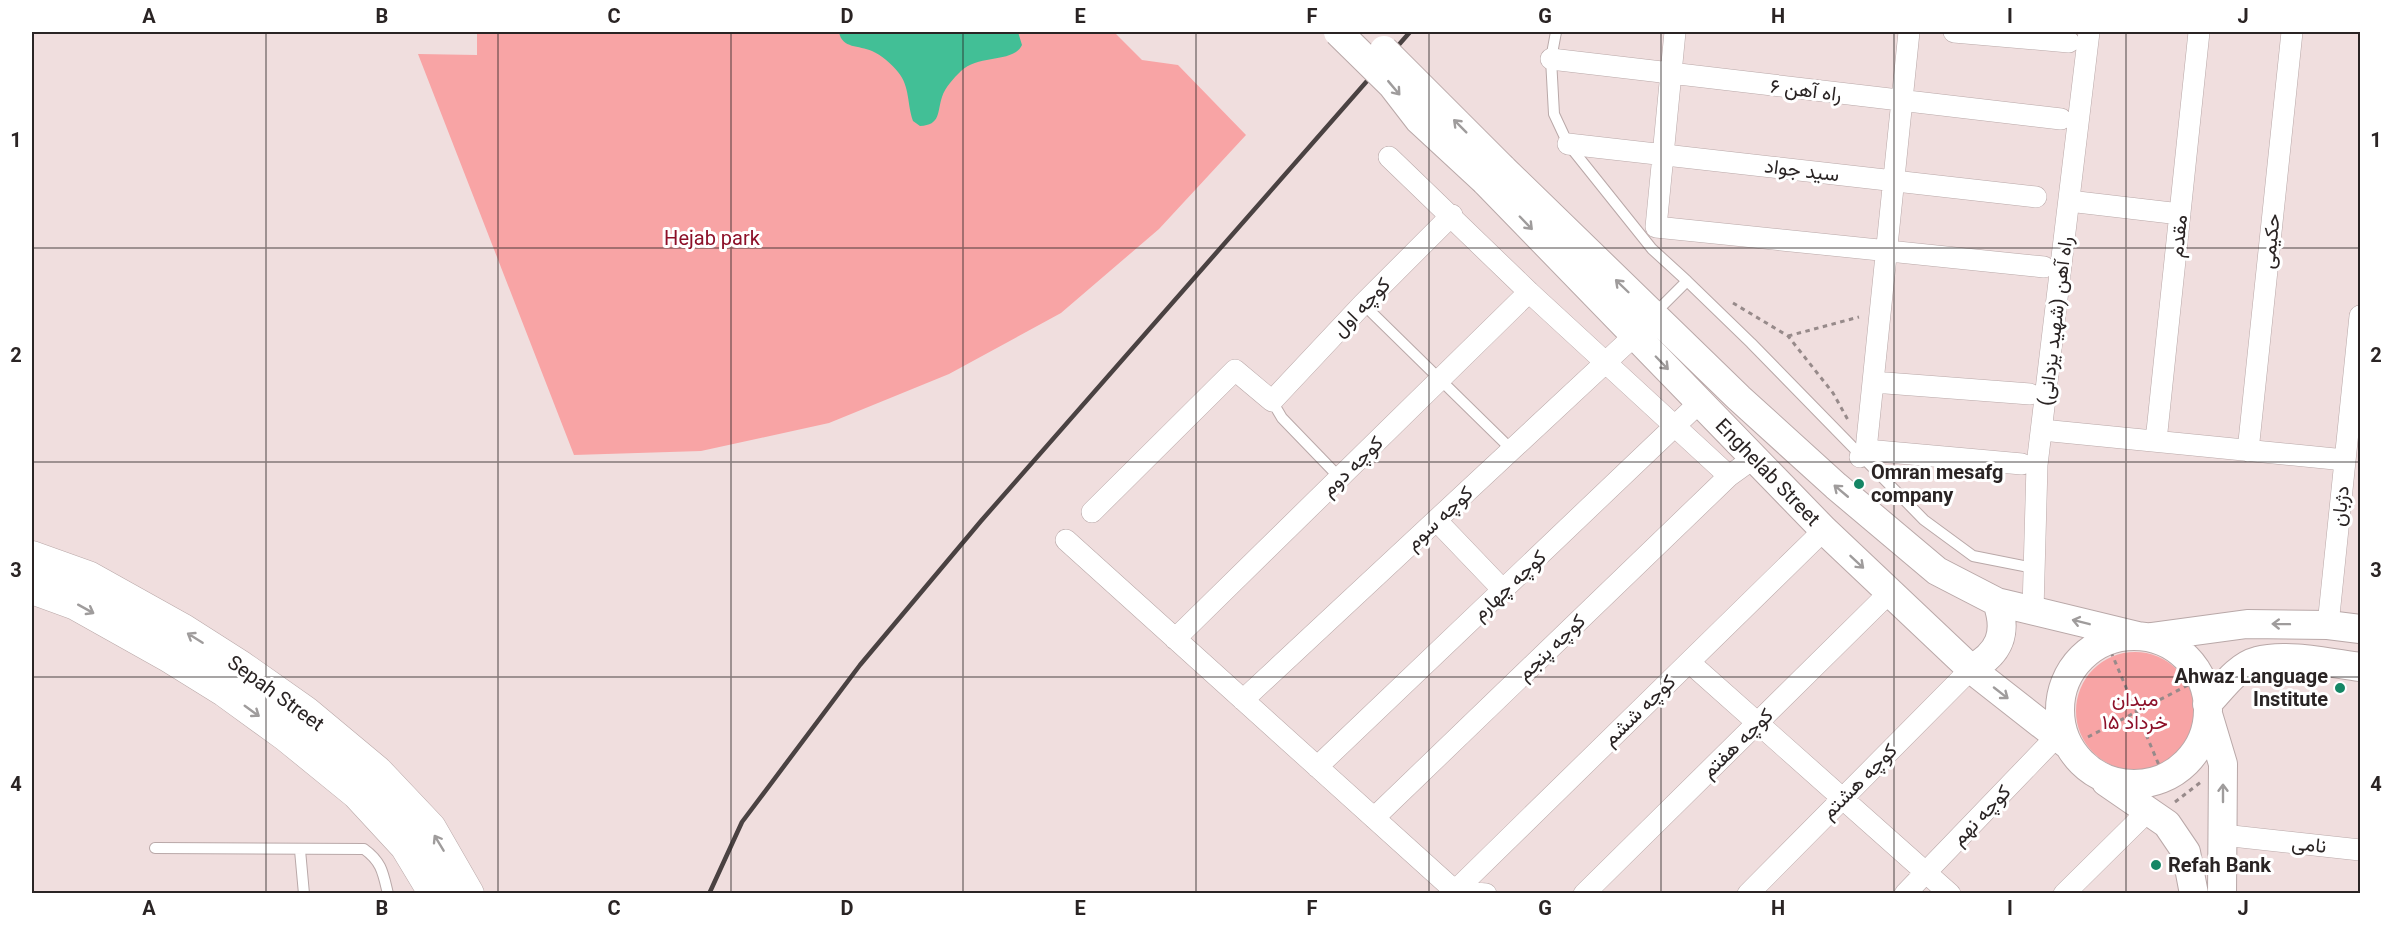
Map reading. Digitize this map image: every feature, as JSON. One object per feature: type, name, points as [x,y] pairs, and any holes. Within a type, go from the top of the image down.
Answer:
[{"type":"main road","points":[[1338,32],[1392,85],[1419,120],[1493,174]]},
{"type":"main road","points":[[1364,32],[1493,174]]},
{"type":"main road","name":"Enghelab Street","points":[[1493,174],[1644,325],[1937,571],[1997,602],[2143,637],[2247,624],[2328,625],[2361,629]]},
{"type":"main road","name":"Enghelab Street","points":[[1644,325],[1700,402],[1824,530],[1971,669],[2070,740]]},
{"type":"main road","name":"Sepah Street","points":[[32,557],[88,577],[173,624],[241,667],[305,712],[377,772],[430,828],[468,894]]},
{"type":"main road","name":"Sepah Street","points":[[32,588],[76,604],[167,655],[225,691],[287,736],[357,793],[406,846],[435,894]]},
{"type":"main road","points":[[1971,669],[1985,661],[1996,649],[2002,634],[2002,617],[1997,602]]},
{"type":"main road","points":[[2194,894],[2186,852],[2167,824],[2078,760],[2070,740],[2060,725],[2059,706],[2063,687],[2071,669],[2084,655],[2119,637],[2143,637],[2175,648],[2190,660],[2205,699],[2223,764],[2222,894]]},
{"type":"main road","points":[[2092,772],[2110,781],[2129,784],[2148,783],[2183,766],[2196,751],[2204,733],[2205,699],[2255,661],[2283,658],[2361,667]]},
{"type":"street","points":[[1675,32],[1656,227],[2044,267]]},
{"type":"street","points":[[1909,32],[1873,382],[1863,453],[2022,464]]},
{"type":"street","points":[[1954,32],[1998,34],[2069,42]]},
{"type":"street","name":"راه آهن (شهید یزدانی)","points":[[2033,610],[2037,465],[2089,32]]},
{"type":"street","name":"مقدم","points":[[2156,441],[2199,32]]},
{"type":"street","name":"حکیمی","points":[[2248,451],[2292,32]]},
{"type":"street","name":"راه آهن ۶","points":[[1551,59],[2061,119]]},
{"type":"street","name":"سید جواد","points":[[1568,144],[2036,197]]},
{"type":"street","points":[[1389,157],[1452,215],[1529,292],[1729,476]]},
{"type":"street","points":[[2069,201],[2180,214]]},
{"type":"street","name":"کوچه اول","points":[[1272,401],[1363,303],[1452,215]]},
{"type":"street","name":"کوچه دوم","points":[[1176,639],[1529,292]]},
{"type":"street","name":"دژبان","points":[[2328,625],[2361,316]]},
{"type":"street","name":"کوچه سوم","points":[[1243,700],[1644,325]]},
{"type":"street","points":[[1092,512],[1235,370],[1272,401]]},
{"type":"street","points":[[1873,382],[2030,394]]},
{"type":"street","name":"کوچه چهارم","points":[[1317,766],[1700,402]]},
{"type":"street","points":[[2042,430],[2345,460]]},
{"type":"street","name":"کوچه پنجم","points":[[1374,818],[1729,476],[1754,458]]},
{"type":"street","points":[[1436,520],[1503,590]]},
{"type":"street","name":"کوچه ششم","points":[[1455,891],[1824,530]]},
{"type":"street","points":[[1066,540],[1455,891],[1486,894]]},
{"type":"street","name":"کوچه هفتم","points":[[1584,894],[1890,592]]},
{"type":"street","points":[[1689,662],[1950,894]]},
{"type":"street","name":"کوچه هشتم","points":[[1748,894],[1971,669]]},
{"type":"street","name":"کوچه نهم","points":[[1905,894],[2070,740]]},
{"type":"street","points":[[2064,894],[2153,814]]},
{"type":"street","name":"نامی","points":[[2223,835],[2361,850]]},
{"type":"lane","points":[[1556,32],[1551,59],[1554,114],[1568,144],[1652,249],[1709,301],[1863,453],[1924,520],[1973,556],[2034,568]]},
{"type":"lane","points":[[1644,325],[1687,281]]},
{"type":"lane","points":[[1363,303],[1512,450]]},
{"type":"lane","points":[[1272,401],[1282,418],[1340,478]]},
{"type":"lane","points":[[155,848],[364,849],[376,858],[383,871],[388,894]]},
{"type":"lane","points":[[300,850],[304,894]]},
{"type":"path","points":[[1709,301],[1726,299],[1788,336],[1833,393],[1863,453]]},
{"type":"path","points":[[1788,336],[1880,312]]},
{"type":"path","points":[[2106,642],[2164,777]]},
{"type":"path","points":[[2070,740],[2136,712],[2205,699]]},
{"type":"path","points":[[2153,814],[2223,764]]},
{"type":"green space","name":"Hejab park","points":[[477,32],[1114,32],[1142,60],[1178,65],[1246,135],[1159,229],[1061,313],[949,374],[829,423],[701,451],[574,455],[418,54],[477,55]]},
{"type":"green space","name":"میدان ۱۵ خرداد","points":[[2135,652],[2168,662],[2184,678],[2194,711],[2184,744],[2168,760],[2135,770],[2102,760],[2086,744],[2076,711],[2086,678],[2102,662]]},
{"type":"shaded area","points":[[839,32],[1018,32],[1022,45],[1012,54],[977,62],[961,71],[945,90],[935,120],[920,126],[913,121],[905,83],[896,69],[875,53],[847,44]]},
{"type":"railway","points":[[709,894],[742,822],[860,665],[981,521],[1410,32]]},
{"type":"place","name":"Omran mesafg company","points":[[1859,484]]},
{"type":"place","name":"Ahwaz Language Institute","points":[[2340,688]]},
{"type":"place","name":"Refah Bank","points":[[2156,865]]}]
